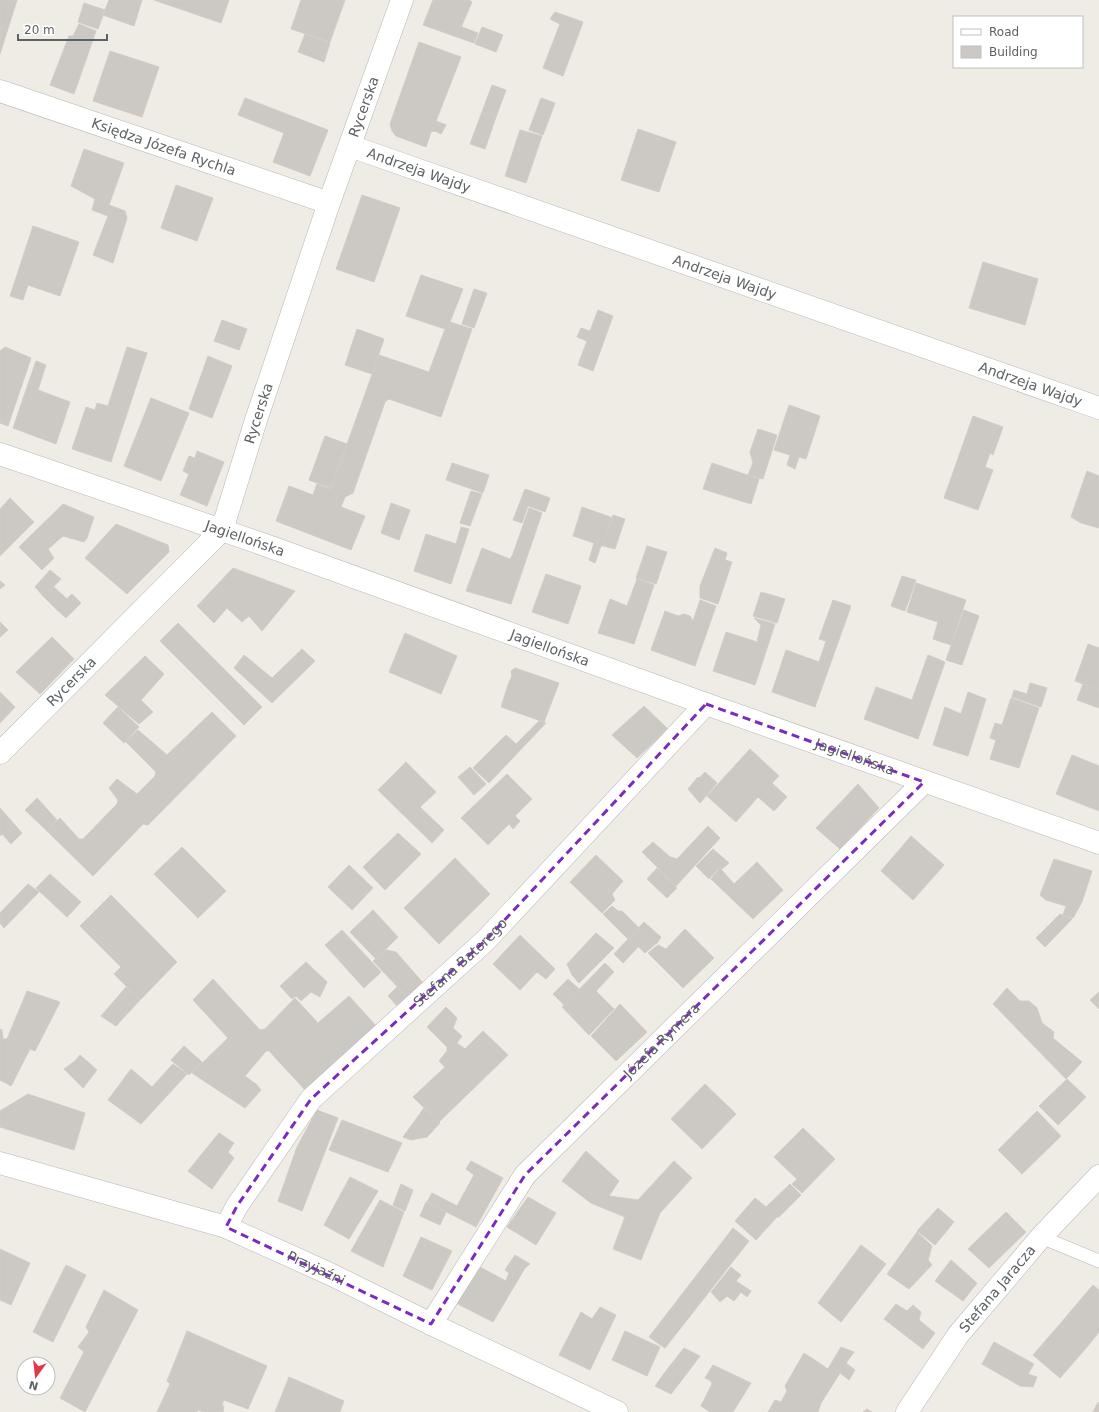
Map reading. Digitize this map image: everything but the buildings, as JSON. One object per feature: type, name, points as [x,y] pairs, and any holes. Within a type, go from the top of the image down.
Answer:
[{"type":"street","name":"Rycerska","points":[[0,753],[222,530],[256,420],[329,203],[402,0]]},
{"type":"street","name":"Księdza Józefa Rychla","points":[[0,91],[329,203]]},
{"type":"street","name":"Andrzeja Wajdy","points":[[350,146],[1099,408]]},
{"type":"street","name":"Jagiellońska","points":[[0,454],[222,530],[924,782],[1099,843]]},
{"type":"street","name":"Stefana Batorego","points":[[226,1227],[237,1206],[311,1099],[486,940],[706,704]]},
{"type":"street","name":"Józefa Rymera","points":[[431,1324],[525,1175],[924,782]]},
{"type":"street","name":"Przyjaźni","points":[[0,1163],[86,1189],[226,1227],[330,1274],[616,1412]]},
{"type":"street","name":"Stefana Jaracza","points":[[907,1412],[958,1335],[1041,1237],[1099,1176]]},
{"type":"lane","points":[[1041,1237],[1099,1260]]},
{"type":"highlighted area","points":[[706,704],[924,782],[525,1175],[431,1324],[226,1227],[237,1206],[311,1099],[486,940]]}]
